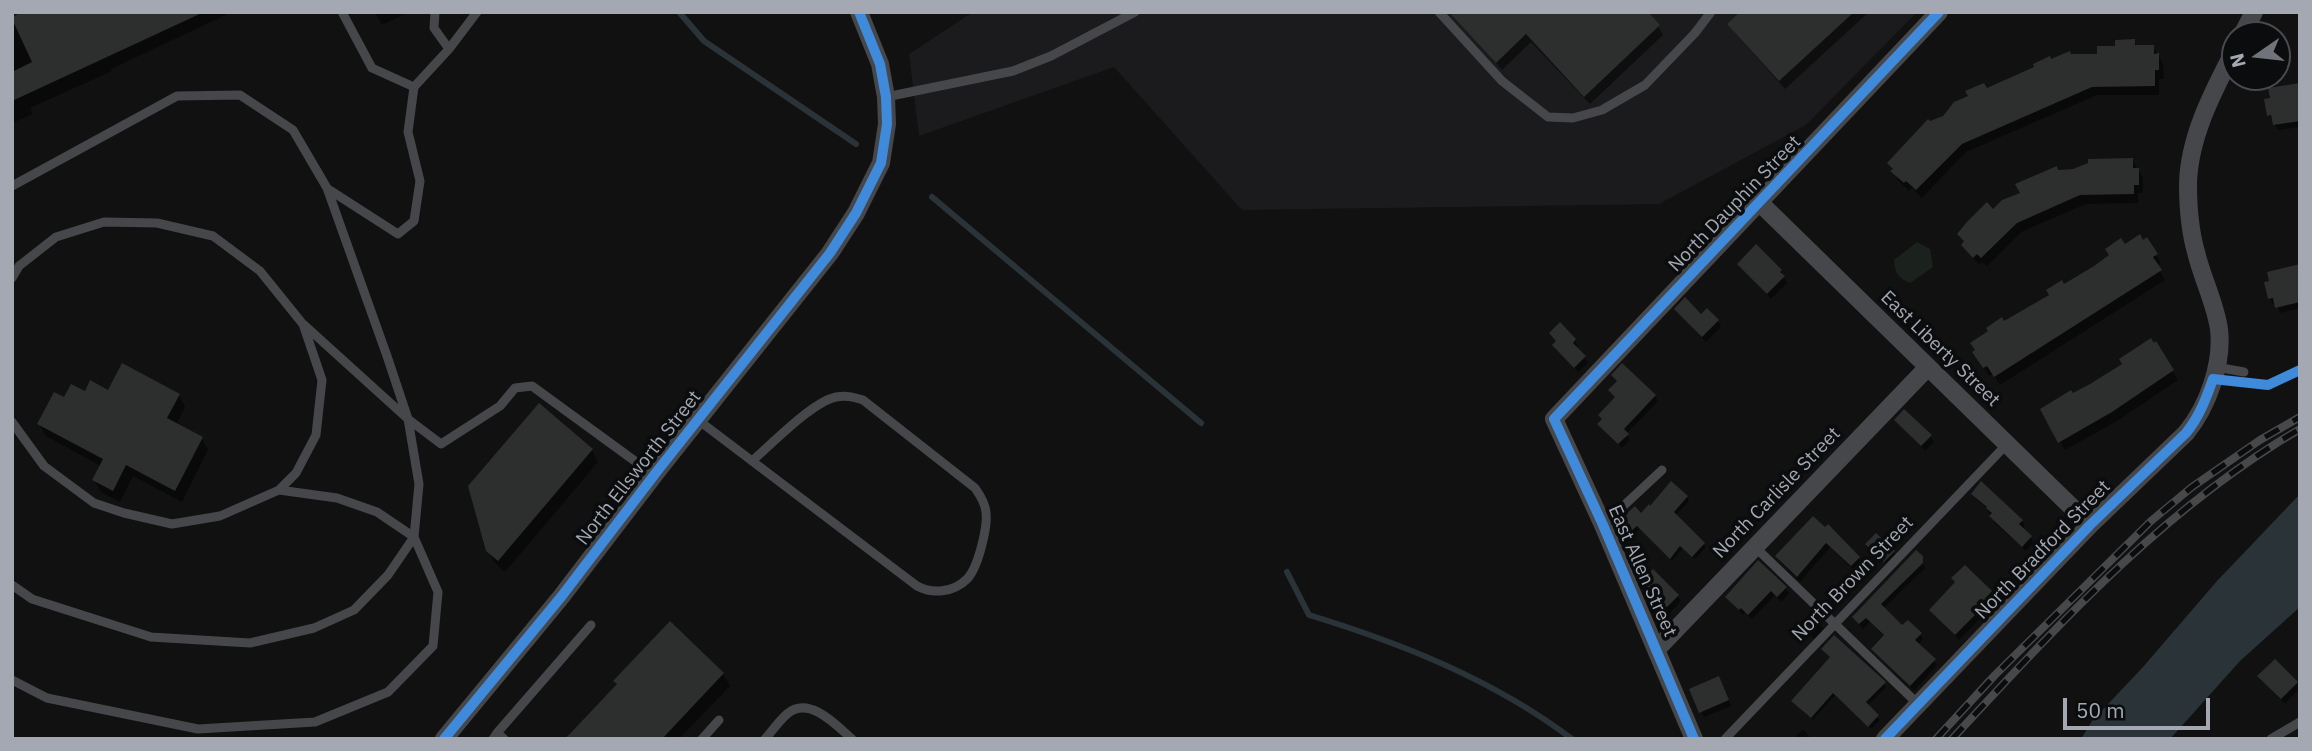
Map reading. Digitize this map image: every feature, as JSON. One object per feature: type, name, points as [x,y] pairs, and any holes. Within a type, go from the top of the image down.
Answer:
[{"type":"street","name":"North Ellsworth Street","points":[[444,739],[561,597],[830,253],[856,213],[881,163],[887,124],[886,97],[880,64],[859,12]]},
{"type":"street","name":"North Dauphin Street","points":[[1554,419],[1939,12]]},
{"type":"street","name":"North Bradford Street","points":[[1885,739],[2090,525],[2195,422],[2205,402],[2216,367],[2219,330],[2195,251],[2188,183],[2191,152],[2211,95],[2221,76]]},
{"type":"street","name":"East Liberty Street","points":[[1760,203],[2090,525]]},
{"type":"street","name":"North Carlisle Street","points":[[1657,649],[1928,367]]},
{"type":"street","name":"East Allen Street","points":[[1554,419],[1603,525],[1694,739]]},
{"type":"lane","points":[[342,12],[372,68],[414,87]]},
{"type":"lane","points":[[435,12],[434,28],[449,49]]},
{"type":"lane","points":[[327,188],[398,234],[414,221],[420,181],[408,132],[414,87],[449,49],[477,12]]},
{"type":"lane","points":[[886,97],[1013,71],[1051,56],[1135,12]]},
{"type":"lane","points":[[1439,12],[1502,81],[1548,117],[1573,118],[1602,110],[1645,85],[1695,33],[1711,12]]},
{"type":"lane","points":[[12,186],[177,96],[240,95],[293,130],[327,188],[408,419],[419,485],[414,537],[388,575],[354,610],[314,628],[250,643],[151,637],[32,599],[12,586]]},
{"type":"lane","points":[[12,278],[19,266],[56,237],[104,222],[157,223],[213,236],[260,271],[302,323],[408,419],[441,444],[500,406],[515,388],[532,386],[654,475]]},
{"type":"lane","points":[[12,422],[44,466],[94,503],[172,524],[220,516],[279,490],[296,473],[316,435],[323,380],[302,323]]},
{"type":"lane","points":[[2216,367],[2244,372]]},
{"type":"lane","points":[[698,420],[752,461],[917,586],[929,592],[957,586],[967,579],[975,565],[986,526],[986,510],[981,496],[975,488],[863,400],[849,396],[833,397],[818,405],[752,461]]},
{"type":"lane","name":"North Brown Street","points":[[1725,739],[2007,444]]},
{"type":"lane","points":[[1603,525],[1662,470]]},
{"type":"lane","points":[[12,680],[47,698],[198,729],[315,722],[388,692],[433,646],[438,592],[414,537],[377,512],[337,498],[279,490]]},
{"type":"lane","points":[[1755,547],[1919,705]]},
{"type":"lane","points":[[498,737],[591,625]]},
{"type":"lane","points":[[765,739],[789,712],[804,707],[818,711],[852,739]]},
{"type":"lane","points":[[702,739],[719,720]]},
{"type":"lane","points":[[2271,739],[2300,722]]},
{"type":"shaded area","points":[[973,12],[1917,12],[1806,125],[1659,204],[1242,210],[1114,67],[919,136],[909,54]]},
{"type":"shaded area","points":[[1917,242],[1930,249],[1933,267],[1910,283],[1898,274],[1894,260]]},
{"type":"shaded area","points":[[2300,494],[2300,607],[2240,661],[2170,739],[2081,739],[2092,721],[2217,581]]},
{"type":"building","points":[[22,12],[204,12],[12,101],[12,72],[32,62],[12,19]]},
{"type":"building","points":[[1449,12],[1648,12],[1660,25],[1584,97],[1526,34],[1496,63]]},
{"type":"building","points":[[1740,12],[1854,12],[1779,81],[1727,24]]},
{"type":"building","points":[[2135,39],[2135,45],[2154,45],[2154,54],[2159,53],[2155,86],[2092,87],[1962,144],[1916,190],[1890,171],[1893,169],[1887,163],[1928,119],[1930,121],[1943,116],[1954,102],[1968,96],[1965,91],[1984,83],[1987,88],[2034,67],[2033,64],[2050,56],[2051,59],[2070,51],[2071,54],[2097,54],[2097,46],[2115,46],[2115,40]]},
{"type":"building","points":[[2300,83],[2300,121],[2273,125],[2271,115],[2267,116],[2264,99],[2270,98],[2269,91],[2291,91],[2291,84]]},
{"type":"building","points":[[2133,158],[2133,168],[2139,168],[2139,185],[2134,185],[2134,194],[2080,195],[2017,223],[1981,258],[1977,254],[1973,258],[1961,245],[1964,241],[1957,234],[1967,222],[1987,202],[1993,209],[2002,200],[2020,193],[2015,184],[2057,166],[2058,170],[2073,169],[2088,163],[2088,159]]},
{"type":"building","points":[[2140,234],[2143,240],[2147,237],[2158,254],[2153,257],[2162,270],[1994,377],[1987,366],[1983,368],[1972,352],[1975,350],[1970,343],[1988,331],[1986,328],[2002,317],[2004,321],[2049,295],[2046,290],[2062,280],[2064,284],[2094,266],[2109,255],[2105,249],[2121,238],[2125,244]]},
{"type":"building","points":[[1756,244],[1785,276],[1767,294],[1737,264]]},
{"type":"building","points":[[2300,264],[2300,302],[2275,308],[2273,298],[2268,299],[2264,282],[2269,281],[2267,272]]},
{"type":"building","points":[[1685,297],[1701,314],[1707,308],[1719,320],[1702,337],[1674,309]]},
{"type":"building","points":[[1560,322],[1576,339],[1573,343],[1586,356],[1574,368],[1552,345],[1556,341],[1549,333]]},
{"type":"building","points":[[2151,338],[2154,343],[2156,341],[2174,370],[2112,412],[2058,443],[2040,409],[2071,390],[2073,393],[2090,384],[2122,364],[2119,359]]},
{"type":"building","points":[[122,363],[180,394],[167,418],[203,437],[175,491],[126,465],[113,491],[92,480],[103,459],[37,424],[54,392],[64,397],[71,384],[85,391],[90,380],[108,390]]},
{"type":"building","points":[[1622,363],[1656,395],[1624,429],[1629,434],[1618,444],[1597,424],[1602,419],[1598,415],[1615,397],[1608,390],[1617,381],[1611,375]]},
{"type":"building","points":[[539,403],[593,449],[498,561],[486,551],[468,486]]},
{"type":"building","points":[[1904,409],[1932,435],[1921,446],[1894,420]]},
{"type":"building","points":[[1671,481],[1688,496],[1674,512],[1705,543],[1692,557],[1680,546],[1670,559],[1637,526],[1629,533],[1618,521],[1635,506],[1641,513]]},
{"type":"building","points":[[1981,481],[2023,520],[2019,524],[2032,536],[2022,547],[1989,516],[1992,513],[1987,507],[1971,494]]},
{"type":"building","points":[[1813,516],[1825,527],[1828,524],[1860,557],[1851,566],[1826,543],[1797,577],[1775,556]]},
{"type":"building","points":[[1876,533],[1895,551],[1884,562],[1865,544]]},
{"type":"building","points":[[1916,550],[1923,556],[1923,563],[1881,604],[1902,625],[1908,620],[1922,633],[1915,640],[1936,659],[1910,686],[1871,649],[1884,635],[1866,618],[1859,624],[1852,617]]},
{"type":"building","points":[[1758,560],[1787,587],[1777,597],[1771,591],[1748,615],[1725,597]]},
{"type":"building","points":[[1965,565],[1992,591],[1987,597],[1990,600],[1955,635],[1929,610],[1955,582],[1951,578]]},
{"type":"building","points":[[1653,569],[1679,595],[1665,609],[1643,590],[1645,586],[1641,582]]},
{"type":"building","points":[[670,621],[724,673],[662,739],[565,739],[617,684],[613,681]]},
{"type":"building","points":[[1834,635],[1886,682],[1866,702],[1879,715],[1868,727],[1833,693],[1811,718],[1791,701],[1830,657],[1821,649]]},
{"type":"building","points":[[2275,659],[2298,682],[2281,699],[2257,676]]},
{"type":"building","points":[[1719,676],[1729,700],[1699,713],[1689,689]]},
{"type":"waterway","points":[[679,12],[704,41],[856,144]]},
{"type":"waterway","points":[[932,197],[1201,423]]},
{"type":"waterway","points":[[1287,572],[1309,615],[1446,665],[1511,699],[1572,739]]},
{"type":"railway","points":[[1936,739],[1995,675],[2151,521],[2192,487],[2260,440],[2300,417]]},
{"type":"railway","points":[[1952,739],[2073,612],[2158,532],[2250,460],[2300,429]]},
{"type":"cycle path","points":[[444,739],[561,597],[830,253],[856,213],[881,163],[887,124],[886,97],[880,64],[859,12]]},
{"type":"cycle path","points":[[1694,739],[1603,525],[1554,419],[1939,12]]},
{"type":"cycle path","points":[[1885,739],[2090,525],[2186,433],[2202,408],[2213,379],[2268,385],[2300,370]]}]
